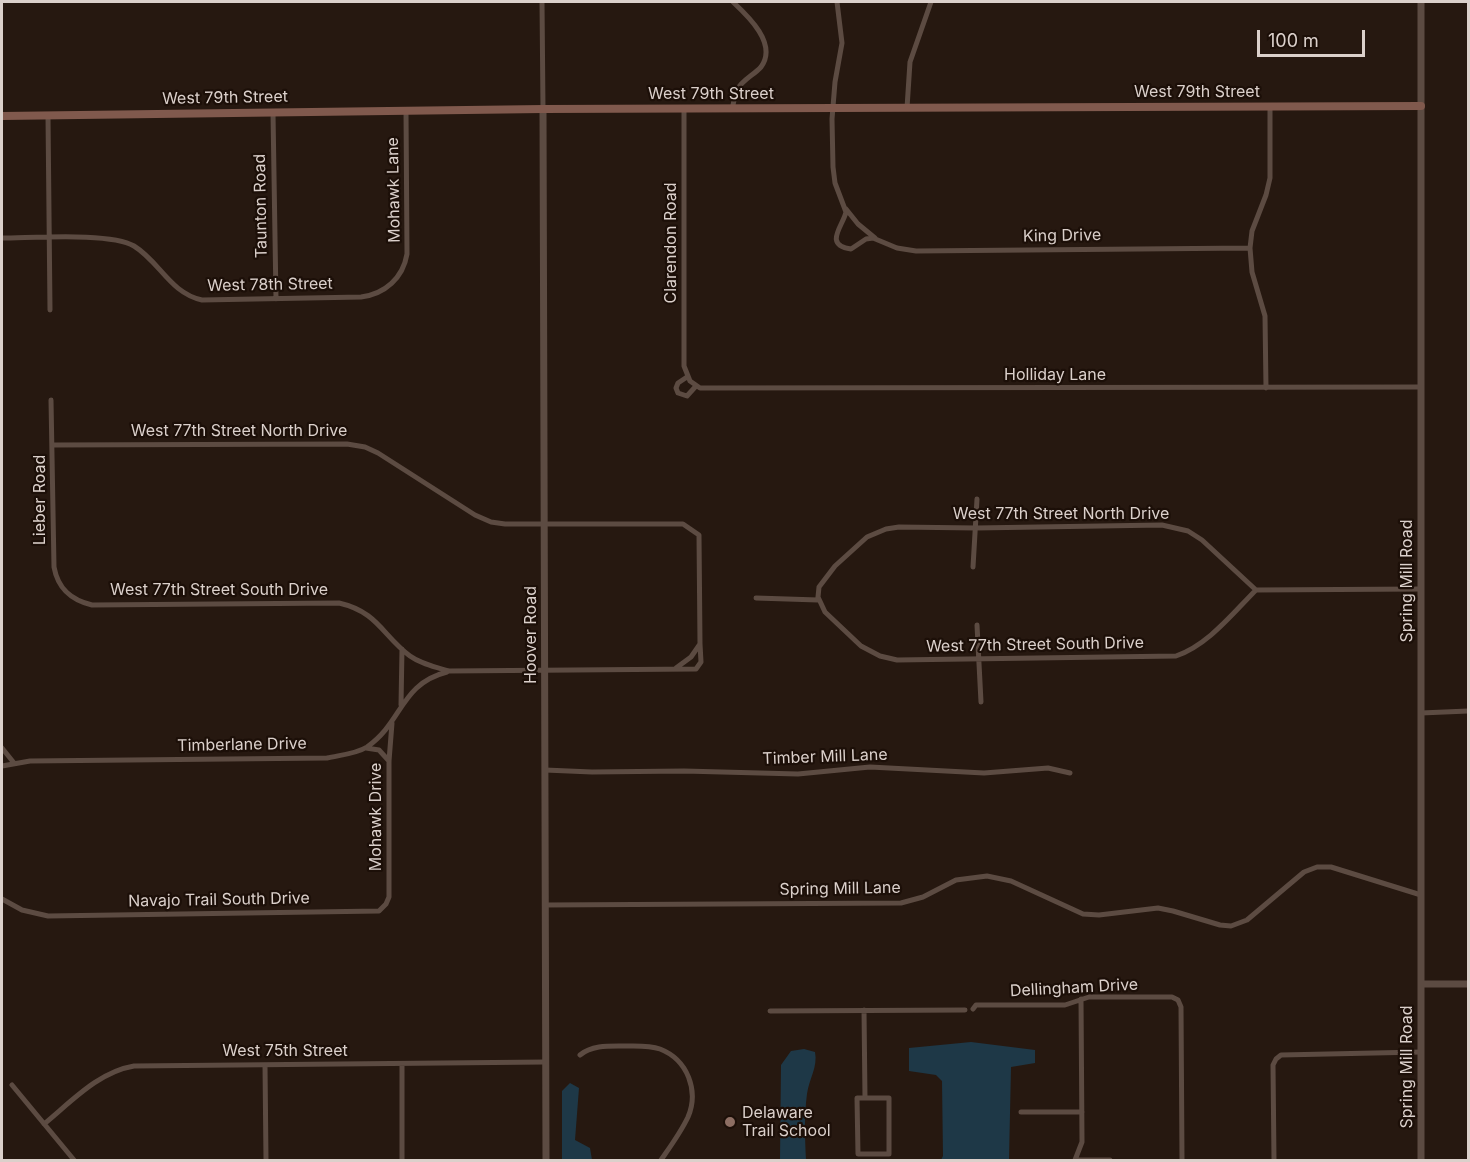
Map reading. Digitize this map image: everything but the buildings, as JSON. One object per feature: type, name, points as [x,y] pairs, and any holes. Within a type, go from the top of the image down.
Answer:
[{"type":"main road","name":"West 79th Street","points":[[2,116],[684,109],[1421,106]]},
{"type":"street","points":[[543,2],[543,110]]},
{"type":"street","points":[[732,109],[737,90],[762,65],[765,53],[758,28],[734,2]]},
{"type":"street","name":"King Drive","points":[[837,2],[842,43],[835,77],[833,108],[834,177],[845,208],[858,224],[877,239],[897,248],[916,251],[1250,248]]},
{"type":"street","points":[[907,108],[910,62],[931,2]]},
{"type":"street","name":"Spring Mill Road","points":[[1421,2],[1421,1161]]},
{"type":"street","points":[[1266,388],[1265,316],[1252,272],[1250,248],[1252,231],[1264,202],[1269,182],[1270,106]]},
{"type":"street","name":"Clarendon Road","points":[[684,109],[684,364],[691,381]]},
{"type":"street","name":"Hoover Road","points":[[543,110],[546,1161]]},
{"type":"street","name":"Mohawk Lane","points":[[379,292],[393,283],[399,275],[407,254],[406,111]]},
{"type":"street","name":"Taunton Road","points":[[273,113],[276,298]]},
{"type":"street","points":[[48,116],[50,310]]},
{"type":"street","points":[[845,208],[845,216],[836,235],[840,245],[851,249],[866,240],[877,239]]},
{"type":"street","name":"West 78th Street","points":[[2,238],[112,238],[128,242],[142,251],[177,288],[199,299],[361,297],[379,292]]},
{"type":"street","points":[[679,381],[691,381],[691,393],[685,396],[680,395],[676,388],[679,381]]},
{"type":"street","name":"Holliday Lane","points":[[691,381],[705,389],[1421,387]]},
{"type":"street","name":"Lieber Road","points":[[51,400],[54,567],[57,581],[68,595]]},
{"type":"street","name":"West 77th Street North Drive","points":[[53,445],[342,443],[358,445],[378,453],[481,519],[505,524],[676,523],[687,526],[699,536],[700,644]]},
{"type":"street","points":[[973,567],[977,499]]},
{"type":"street","name":"West 77th Street North Drive","points":[[818,598],[821,584],[835,566],[867,537],[879,531],[899,527],[1174,526],[1191,533],[1209,545],[1245,582],[1256,590]]},
{"type":"street","points":[[1256,590],[1421,589]]},
{"type":"street","name":"West 77th Street South Drive","points":[[818,598],[825,612],[861,646],[880,656],[897,660],[1176,656],[1204,641],[1256,590]]},
{"type":"street","name":"West 77th Street South Drive","points":[[68,595],[75,600],[92,605],[339,603],[369,616],[402,649],[419,661],[449,671],[696,669],[700,666],[700,644]]},
{"type":"street","points":[[756,598],[818,598]]},
{"type":"street","points":[[977,625],[981,702]]},
{"type":"street","points":[[675,669],[691,657],[700,644]]},
{"type":"street","points":[[401,706],[402,649]]},
{"type":"street","name":"Timberlane Drive","points":[[2,766],[14,763],[327,758],[352,753],[366,748],[392,723],[401,706],[418,685],[428,678],[449,671]]},
{"type":"street","points":[[1421,713],[1468,711]]},
{"type":"street","name":"Mohawk Drive","points":[[382,909],[389,897],[389,761],[392,723]]},
{"type":"street","points":[[2,748],[14,763]]},
{"type":"street","points":[[366,748],[379,750],[389,761]]},
{"type":"street","name":"Timber Mill Lane","points":[[545,770],[798,774],[870,767],[984,773],[1048,768],[1070,773]]},
{"type":"street","name":"Spring Mill Lane","points":[[545,905],[901,903],[923,897],[956,880],[987,876],[1011,881],[1083,914],[1099,915],[1158,908],[1231,926],[1247,920],[1304,872],[1317,867],[1334,868],[1421,895]]},
{"type":"street","name":"Navajo Trail South Drive","points":[[2,899],[22,910],[55,916],[374,912],[382,909]]},
{"type":"street","points":[[1421,984],[1468,984]]},
{"type":"street","name":"Dellingham Drive","points":[[973,1009],[976,1005],[1065,1005],[1089,997],[1178,1000],[1181,1007],[1182,1161]]},
{"type":"street","points":[[1082,999],[1081,1146],[1075,1160],[1110,1160]]},
{"type":"street","points":[[864,1010],[865,1098]]},
{"type":"street","points":[[770,1011],[965,1010]]},
{"type":"street","points":[[580,1055],[594,1047],[649,1046],[669,1053],[683,1067],[692,1086],[692,1106],[687,1119],[662,1161]]},
{"type":"street","points":[[1274,1161],[1273,1065],[1278,1057],[1286,1053],[1421,1052]]},
{"type":"street","name":"West 75th Street","points":[[44,1124],[100,1078],[121,1068],[134,1066],[545,1062]]},
{"type":"street","points":[[402,1064],[402,1161]]},
{"type":"street","points":[[265,1065],[266,1161]]},
{"type":"street","points":[[12,1084],[74,1161]]},
{"type":"street","points":[[857,1098],[889,1098],[889,1154],[872,1157],[858,1154],[857,1098]]},
{"type":"street","points":[[1021,1112],[1082,1112]]},
{"type":"water","points":[[971,1042],[1035,1050],[1035,1063],[1011,1067],[1009,1160],[941,1160],[943,1156],[942,1081],[936,1075],[909,1071],[909,1048]]},
{"type":"water","points":[[804,1049],[815,1052],[816,1057],[806,1102],[806,1160],[780,1160],[781,1065],[791,1051]]},
{"type":"water","points":[[570,1083],[579,1088],[575,1140],[590,1148],[592,1160],[562,1160],[562,1091]]},
{"type":"place","name":"Delaware Trail School","points":[[730,1122]]}]
